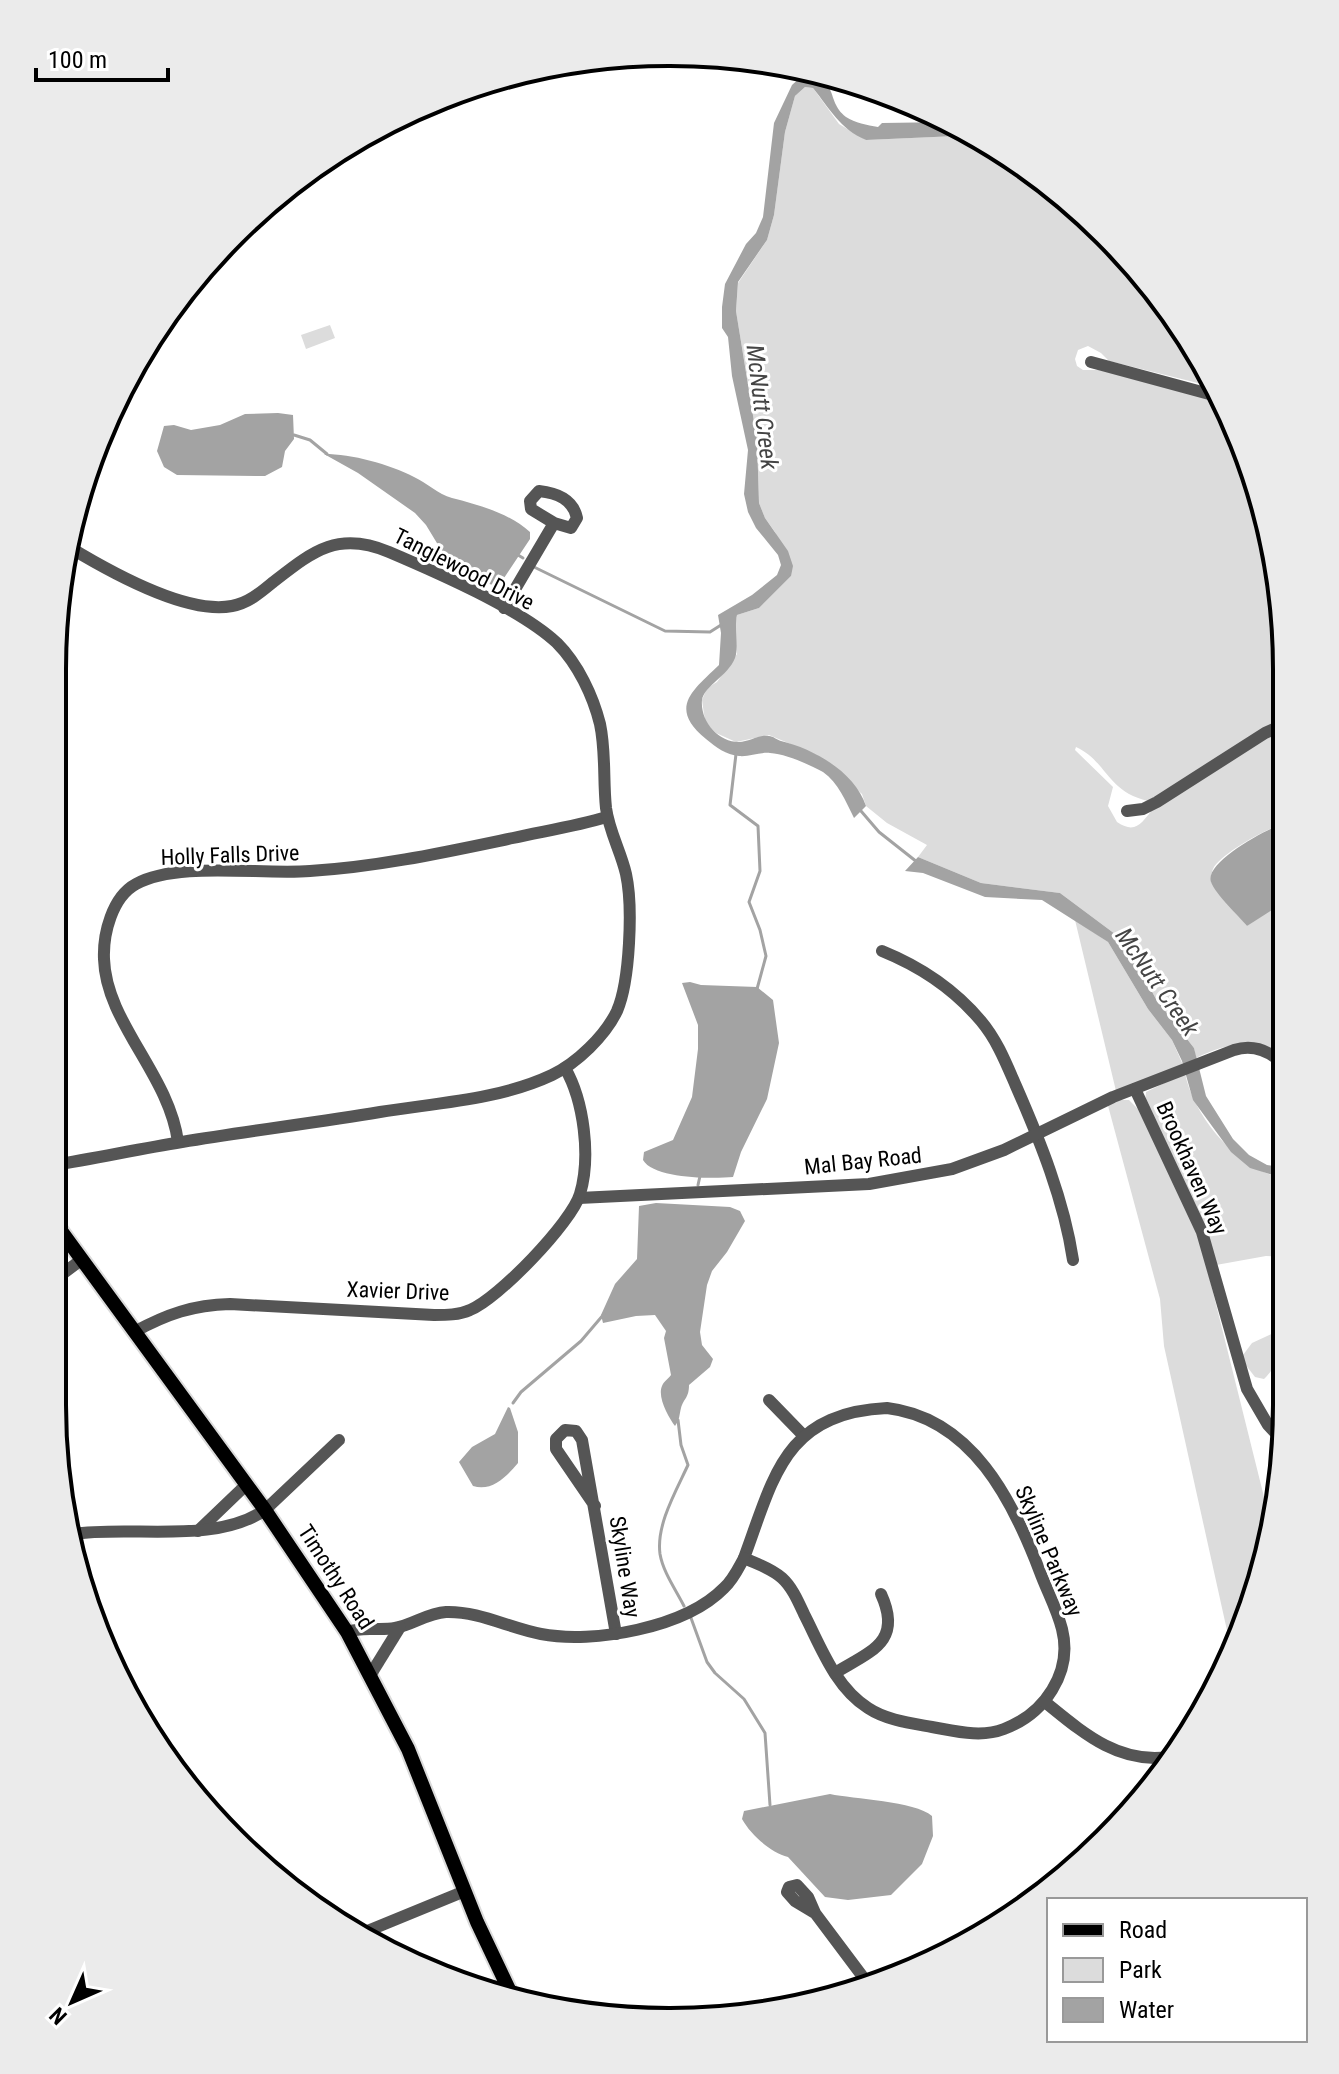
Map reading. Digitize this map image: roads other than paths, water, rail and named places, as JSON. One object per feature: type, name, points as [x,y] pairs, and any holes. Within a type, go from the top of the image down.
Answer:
[{"type":"main road","name":"Timothy Road","points":[[66,1239],[265,1510],[347,1632],[408,1749],[488,1947],[507,1985]]},
{"type":"street","points":[[1091,362],[1206,393]]},
{"type":"street","points":[[504,608],[554,523]]},
{"type":"street","name":"Tanglewood Drive","points":[[66,1163],[178,1142],[476,1097],[529,1084],[565,1068],[610,1022],[617,1010],[625,981],[630,918],[629,888],[607,817],[601,728],[582,680],[557,643],[504,608],[392,553],[356,541],[330,545],[315,552],[252,598],[237,605],[220,607],[187,601],[140,585],[78,552]]},
{"type":"street","points":[[1127,811],[1143,809],[1157,802],[1273,731]]},
{"type":"street","name":"Holly Falls Drive","points":[[178,1142],[164,1091],[118,1010],[106,979],[104,949],[107,930],[115,909],[128,889],[147,879],[175,873],[311,871],[382,863],[546,832],[607,817]]},
{"type":"street","points":[[882,951],[901,958],[935,979],[980,1020],[998,1045],[1037,1134],[1073,1260]]},
{"type":"street","name":"Mal Bay Road","points":[[579,1198],[884,1182],[952,1169],[1037,1134],[1088,1107],[1242,1047],[1273,1056]]},
{"type":"street","name":"Xavier Drive","points":[[134,1332],[180,1310],[214,1304],[434,1315],[469,1311],[515,1275],[556,1231],[579,1198],[585,1164],[582,1120],[577,1092],[565,1068]]},
{"type":"street","name":"Brookhaven Way","points":[[1135,1089],[1202,1232],[1247,1389],[1272,1430]]},
{"type":"street","points":[[66,1271],[81,1260]]},
{"type":"street","points":[[769,1400],[804,1436]]},
{"type":"street","name":"Skyline Parkway","points":[[347,1632],[358,1628],[400,1627],[421,1617],[447,1612],[466,1613],[568,1638],[640,1629],[698,1607],[724,1588],[744,1558],[779,1467],[804,1436],[827,1421],[851,1412],[887,1408],[924,1417],[946,1430],[987,1469],[1019,1521],[1062,1628],[1065,1656],[1061,1671],[1045,1702],[1023,1720],[998,1732],[958,1732],[881,1715],[848,1692],[789,1585],[772,1570],[744,1558]]},
{"type":"street","name":"Skyline Way","points":[[595,1506],[556,1449],[556,1439],[565,1430],[576,1431],[582,1440],[595,1506],[616,1634]]},
{"type":"street","points":[[81,1533],[117,1530],[198,1531],[251,1517],[265,1510],[339,1440]]},
{"type":"street","points":[[198,1531],[246,1485]]},
{"type":"street","points":[[835,1673],[874,1649],[885,1638],[890,1617],[881,1594]]},
{"type":"street","points":[[371,1674],[400,1627]]},
{"type":"street","points":[[1045,1702],[1106,1747],[1138,1756],[1159,1757]]},
{"type":"street","points":[[372,1929],[465,1891]]},
{"type":"street","points":[[815,1913],[862,1976]]},
{"type":"water","points":[[797,80],[829,88],[839,110],[857,122],[878,127],[882,123],[923,122],[951,136],[866,140],[842,124],[813,88],[805,87],[795,96],[785,132],[774,215],[767,240],[738,282],[736,311],[757,440],[759,503],[765,518],[788,551],[793,566],[791,576],[759,608],[737,615],[735,658],[704,695],[702,708],[707,723],[724,738],[739,742],[770,736],[807,750],[832,764],[853,783],[866,806],[854,818],[837,787],[823,772],[776,754],[743,756],[725,752],[695,728],[686,709],[693,692],[719,665],[721,633],[718,615],[752,595],[777,575],[781,565],[778,555],[756,528],[748,512],[744,494],[748,450],[732,376],[728,337],[722,328],[722,307],[725,284],[763,217],[774,123]]},
{"type":"water","points":[[245,414],[293,415],[294,439],[285,451],[282,467],[265,476],[177,475],[164,467],[157,451],[164,426],[174,425],[191,430],[220,425]]},
{"type":"water","points":[[324,454],[358,458],[404,472],[447,496],[513,520],[530,532],[530,539],[504,578],[493,585],[482,582],[453,557],[443,553],[415,513],[358,473]]},
{"type":"water","points":[[1273,828],[1273,909],[1247,926],[1222,899],[1211,882],[1211,874],[1227,856]]},
{"type":"water","points":[[918,857],[981,883],[1060,893],[1115,934],[1129,950],[1156,999],[1194,1048],[1206,1096],[1233,1139],[1249,1155],[1273,1166],[1273,1175],[1250,1168],[1231,1152],[1193,1100],[1182,1061],[1172,1040],[1148,1009],[1108,942],[1042,900],[985,897],[923,873],[905,871]]},
{"type":"water","points":[[682,983],[757,987],[773,1000],[779,1043],[767,1099],[741,1152],[733,1177],[699,1178],[671,1174],[649,1166],[643,1160],[644,1152],[673,1140],[692,1097],[698,1025]]},
{"type":"water","points":[[656,1203],[730,1207],[740,1211],[745,1221],[712,1271],[707,1285],[700,1332],[702,1345],[713,1359],[710,1367],[689,1385],[675,1426],[661,1396],[662,1386],[671,1375],[664,1338],[666,1331],[655,1315],[603,1323],[601,1315],[615,1284],[637,1259],[639,1206]]},
{"type":"water","points":[[508,1407],[518,1432],[518,1463],[493,1485],[473,1486],[459,1462],[472,1447],[495,1434]]},
{"type":"water","points":[[830,1794],[912,1807],[932,1816],[933,1836],[922,1864],[891,1895],[848,1900],[825,1897],[788,1857],[762,1842],[742,1819],[744,1811]]},
{"type":"waterway","points":[[294,435],[310,440],[327,454]]},
{"type":"waterway","points":[[518,555],[523,558]]},
{"type":"waterway","points":[[534,567],[665,631],[710,632],[721,625]]},
{"type":"waterway","points":[[736,754],[730,805],[758,826],[760,871],[749,902],[766,956],[757,989]]},
{"type":"waterway","name":"McNutt Creek","points":[[861,811],[879,832],[917,862]]},
{"type":"waterway","points":[[698,1185],[700,1176]]},
{"type":"waterway","points":[[513,1403],[521,1392],[581,1341],[604,1314]]},
{"type":"waterway","points":[[678,1420],[681,1445],[688,1465],[668,1508],[661,1532],[660,1554],[684,1606]]},
{"type":"waterway","points":[[691,1618],[707,1662],[744,1699],[765,1733],[770,1805]]}]
